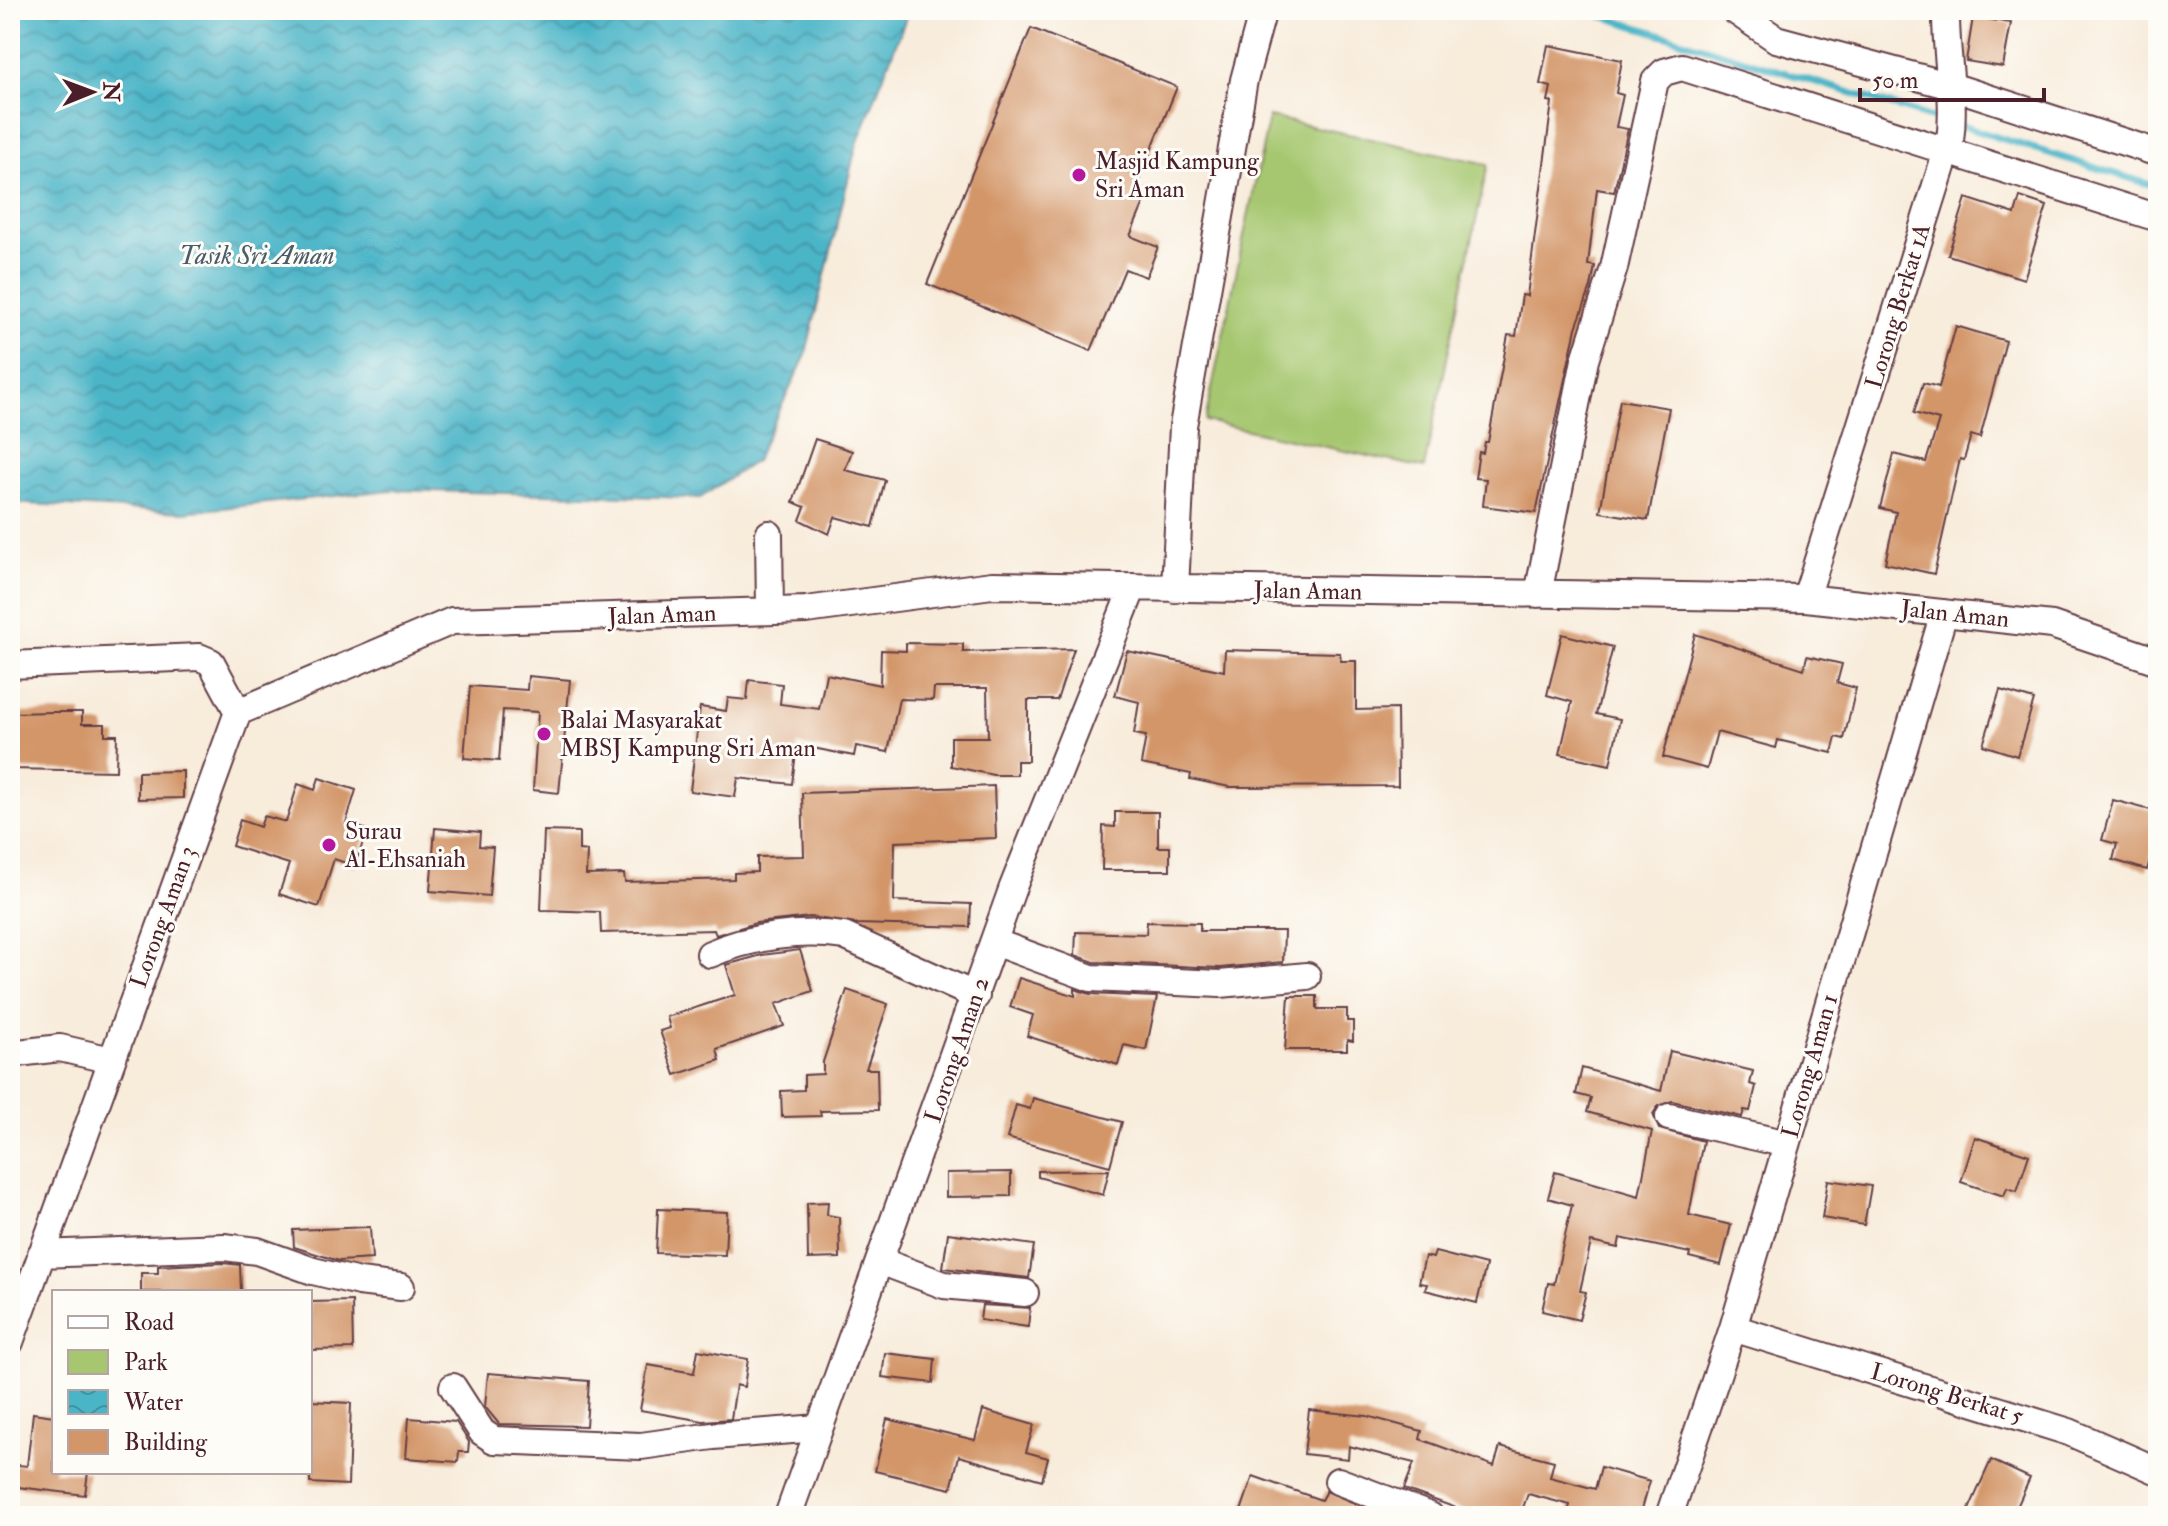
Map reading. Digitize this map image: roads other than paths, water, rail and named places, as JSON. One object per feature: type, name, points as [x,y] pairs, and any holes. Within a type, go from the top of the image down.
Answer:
[{"type":"street","points":[[1175,589],[1183,426],[1244,80],[1263,10]]},
{"type":"street","points":[[1734,10],[1776,39],[1953,97],[2158,153]]},
{"type":"street","name":"Lorong Berkat 1A","points":[[1806,598],[1948,147],[1953,97],[1945,51],[1946,10]]},
{"type":"street","points":[[1538,594],[1585,360],[1614,268],[1655,81],[1664,72],[1682,67],[1948,147],[2158,218]]},
{"type":"street","points":[[769,534],[770,611]]},
{"type":"street","name":"Jalan Aman","points":[[238,712],[452,621],[806,610],[992,585],[1806,598],[2052,625],[2158,661]]},
{"type":"street","name":"Lorong Aman 2","points":[[788,1516],[994,942],[1133,587]]},
{"type":"street","name":"Lorong Aman 1","points":[[1669,1516],[1733,1328],[1944,613]]},
{"type":"street","points":[[10,665],[199,657],[211,662],[238,712]]},
{"type":"street","name":"Lorong Aman 3","points":[[10,1342],[238,712]]},
{"type":"street","points":[[710,954],[738,942],[833,934],[976,996]]},
{"type":"street","points":[[994,942],[1091,978],[1220,984],[1307,976]]},
{"type":"street","points":[[10,1054],[60,1048],[111,1060]]},
{"type":"street","points":[[1669,1117],[1787,1144]]},
{"type":"street","points":[[41,1254],[224,1247],[257,1251],[313,1271],[359,1282],[401,1287]]},
{"type":"street","points":[[880,1261],[944,1285],[1025,1293]]},
{"type":"street","name":"Lorong Berkat 5","points":[[1733,1328],[2069,1432],[2158,1471]]},
{"type":"street","points":[[453,1387],[482,1432],[494,1440],[641,1446],[713,1436],[819,1428]]},
{"type":"street","points":[[1338,1481],[1430,1516]]},
{"type":"water","name":"Tasik Sri Aman","points":[[10,10],[909,10],[856,147],[805,357],[755,461],[700,498],[390,490],[183,512],[10,503]]},
{"type":"waterway","points":[[1582,10],[1946,122]]},
{"type":"waterway","points":[[1958,125],[2158,187]]},
{"type":"place","name":"Masjid Kampung Sri Aman","points":[[1079,175]]},
{"type":"place","name":"Balai Masyarakat MBSJ Kampung Sri Aman","points":[[544,734]]},
{"type":"place","name":"Surau Al-Ehsaniah","points":[[329,845]]}]
